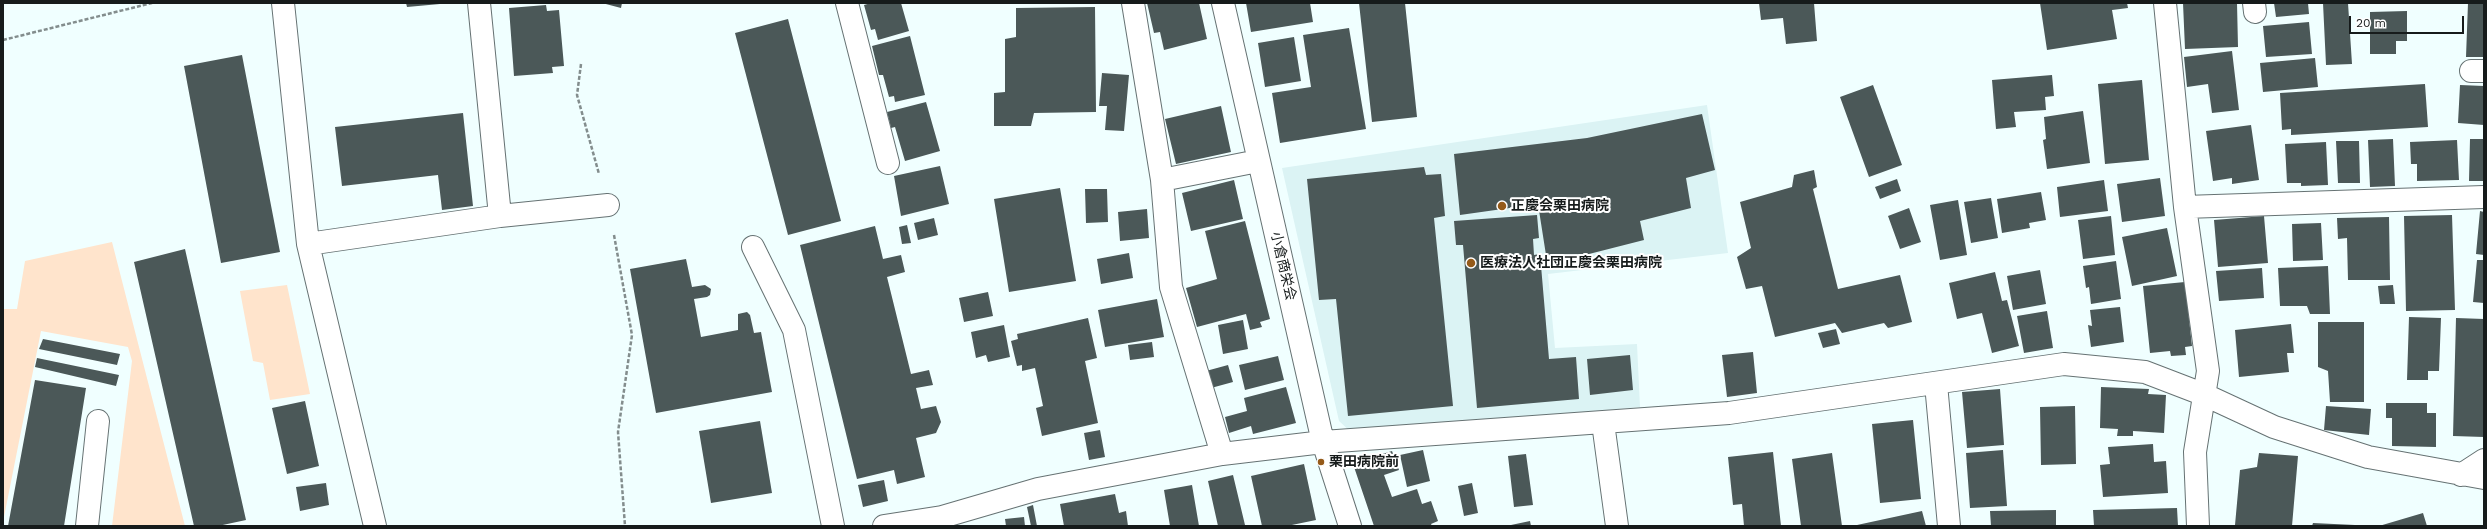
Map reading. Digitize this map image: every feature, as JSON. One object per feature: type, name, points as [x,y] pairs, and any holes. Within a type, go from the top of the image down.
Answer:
[{"type":"street","points":[[284,3],[308,244],[375,526]]},
{"type":"street","points":[[479,3],[500,216]]},
{"type":"street","points":[[847,3],[888,163]]},
{"type":"street","points":[[1133,3],[1162,180],[1171,286],[1222,454]]},
{"type":"street","name":"小倉商栄会","points":[[1223,3],[1258,161],[1324,442],[1350,526]]},
{"type":"street","points":[[2165,3],[2185,207],[2208,371],[2195,452],[2198,526]]},
{"type":"street","points":[[1162,180],[1258,161]]},
{"type":"street","points":[[2185,207],[2484,197]]},
{"type":"street","points":[[308,244],[500,216],[608,205]]},
{"type":"street","points":[[753,247],[794,330],[833,526]]},
{"type":"street","points":[[884,526],[943,522],[1038,489],[1222,454],[1324,442],[1729,413],[1936,384],[2064,364],[2145,372],[2205,396],[2274,428],[2361,455],[2484,478]]},
{"type":"street","points":[[1936,384],[1949,526]]},
{"type":"street","points":[[87,526],[98,421]]},
{"type":"street","points":[[1603,423],[1617,526]]},
{"type":"street","points":[[2462,475],[2484,460]]},
{"type":"path","points":[[3,40],[152,3]]},
{"type":"path","points":[[581,64],[577,95],[608,205],[632,335],[618,432],[625,526]]},
{"type":"shaded area","name":"医療法人社団正慶会栗田病院","points":[[1707,105],[1728,253],[1548,274],[1555,348],[1637,344],[1640,407],[1353,434],[1339,421],[1282,168]]},
{"type":"shaded area","points":[[112,242],[185,526],[112,526],[132,361],[128,347],[41,331],[3,522],[3,309],[17,309],[25,261]]},
{"type":"shaded area","points":[[287,285],[310,394],[270,400],[263,363],[253,361],[240,291]]},
{"type":"building","points":[[406,3],[440,3],[440,4],[407,7]]},
{"type":"building","points":[[602,3],[622,3],[621,8]]},
{"type":"building","points":[[871,3],[901,3],[909,31],[878,40],[875,29],[871,30],[864,5]]},
{"type":"building","points":[[1147,3],[1199,3],[1207,39],[1164,50],[1160,32],[1154,33]]},
{"type":"building","points":[[1246,3],[1310,3],[1313,22],[1251,32]]},
{"type":"building","points":[[1359,3],[1405,3],[1417,117],[1372,122]]},
{"type":"building","points":[[1759,3],[1814,3],[1817,41],[1786,44],[1783,18],[1761,20]]},
{"type":"building","points":[[2040,3],[2127,3],[2128,8],[2112,10],[2117,39],[2047,50]]},
{"type":"building","points":[[2183,3],[2237,3],[2238,47],[2185,49]]},
{"type":"building","points":[[2274,3],[2308,3],[2309,14],[2276,17]]},
{"type":"building","points":[[2323,3],[2348,3],[2352,64],[2326,65]]},
{"type":"building","points":[[2468,3],[2484,3],[2484,57],[2466,57]]},
{"type":"building","points":[[546,5],[547,11],[559,10],[564,66],[552,67],[553,73],[514,76],[509,8]]},
{"type":"building","points":[[1095,7],[1096,112],[1034,113],[1031,126],[994,126],[994,93],[1005,92],[1005,39],[1016,37],[1016,8]]},
{"type":"building","points":[[2407,11],[2407,41],[2396,41],[2396,54],[2370,54],[2370,12]]},
{"type":"building","points":[[788,19],[841,221],[788,235],[735,33]]},
{"type":"building","points":[[2309,22],[2312,54],[2266,57],[2263,26]]},
{"type":"building","points":[[1349,28],[1366,129],[1280,143],[1272,93],[1311,87],[1303,35]]},
{"type":"building","points":[[910,36],[925,95],[895,102],[894,96],[889,97],[883,75],[879,75],[872,46]]},
{"type":"building","points":[[1294,37],[1301,81],[1265,87],[1258,43]]},
{"type":"building","points":[[2232,51],[2239,110],[2212,113],[2208,84],[2187,87],[2184,57]]},
{"type":"building","points":[[242,55],[280,252],[221,263],[184,66]]},
{"type":"building","points":[[2315,58],[2318,87],[2263,92],[2260,63]]},
{"type":"building","points":[[1102,73],[1129,75],[1124,131],[1105,130],[1107,106],[1099,106]]},
{"type":"building","points":[[2052,75],[2054,96],[2045,97],[2046,110],[2014,112],[2016,127],[1996,129],[1992,80]]},
{"type":"building","points":[[2142,80],[2149,160],[2105,164],[2098,84]]},
{"type":"building","points":[[2425,84],[2428,127],[2291,135],[2291,129],[2282,130],[2280,93]]},
{"type":"building","points":[[1873,85],[1902,165],[1869,177],[1840,97]]},
{"type":"building","points":[[2460,85],[2484,86],[2484,125],[2458,123]]},
{"type":"building","points":[[926,102],[940,151],[905,161],[895,127],[891,128],[887,112]]},
{"type":"building","points":[[1221,106],[1231,152],[1176,164],[1165,119]]},
{"type":"building","points":[[2083,111],[2090,163],[2047,169],[2043,140],[2046,139],[2044,117]]},
{"type":"building","points":[[463,113],[473,206],[442,210],[438,175],[342,186],[335,127]]},
{"type":"building","points":[[1702,114],[1715,170],[1686,178],[1691,208],[1640,221],[1644,240],[1589,254],[1546,255],[1538,204],[1460,215],[1454,154],[1587,138]]},
{"type":"building","points":[[2251,125],[2259,180],[2232,184],[2232,178],[2213,181],[2206,131]]},
{"type":"building","points":[[2393,139],[2395,186],[2370,187],[2368,140]]},
{"type":"building","points":[[2470,139],[2484,139],[2484,181],[2469,181]]},
{"type":"building","points":[[2457,140],[2459,180],[2417,181],[2417,164],[2411,164],[2410,142]]},
{"type":"building","points":[[2336,141],[2359,141],[2360,183],[2338,183]]},
{"type":"building","points":[[2326,142],[2328,185],[2301,186],[2301,183],[2287,183],[2285,144]]},
{"type":"building","points":[[940,166],[949,204],[901,216],[894,176]]},
{"type":"building","points":[[1424,167],[1426,175],[1441,174],[1445,216],[1434,218],[1453,406],[1348,416],[1336,299],[1319,300],[1307,179]]},
{"type":"building","points":[[1814,170],[1817,187],[1813,189],[1838,289],[1900,275],[1912,322],[1888,328],[1884,323],[1842,333],[1835,323],[1775,337],[1762,286],[1746,289],[1737,257],[1751,248],[1740,202],[1792,187],[1794,175]]},
{"type":"building","points":[[2160,178],[2165,216],[2122,222],[2117,184]]},
{"type":"building","points":[[1897,179],[1901,191],[1880,199],[1875,187]]},
{"type":"building","points":[[1234,180],[1243,219],[1191,231],[1182,193]]},
{"type":"building","points":[[2104,180],[2108,211],[2060,217],[2057,187]]},
{"type":"building","points":[[1060,188],[1076,281],[1009,292],[994,199]]},
{"type":"building","points":[[1085,189],[1107,189],[1108,222],[1086,223]]},
{"type":"building","points":[[2041,192],[2046,220],[2029,223],[2030,228],[2002,233],[1997,199]]},
{"type":"building","points":[[1991,198],[1998,238],[1971,243],[1964,202]]},
{"type":"building","points":[[1958,200],[1967,255],[1940,260],[1930,205]]},
{"type":"building","points":[[1909,208],[1921,242],[1900,249],[1888,216]]},
{"type":"building","points":[[1147,209],[1149,238],[1120,241],[1118,212]]},
{"type":"building","points":[[2480,211],[2484,212],[2484,255],[2476,254]]},
{"type":"building","points":[[1537,215],[1539,238],[1533,239],[1534,255],[1540,254],[1549,359],[1576,357],[1579,399],[1477,408],[1463,245],[1456,245],[1454,221]]},
{"type":"building","points":[[2452,215],[2455,310],[2406,311],[2404,216]]},
{"type":"building","points":[[2111,216],[2115,255],[2083,259],[2078,220]]},
{"type":"building","points":[[2264,216],[2268,263],[2218,267],[2214,220]]},
{"type":"building","points":[[2389,217],[2390,280],[2348,280],[2347,238],[2338,239],[2337,218]]},
{"type":"building","points":[[934,218],[938,235],[918,240],[914,223]]},
{"type":"building","points":[[1245,221],[1270,319],[1260,322],[1262,327],[1250,330],[1246,314],[1197,327],[1186,288],[1217,279],[1205,231]]},
{"type":"building","points":[[2321,223],[2323,260],[2293,261],[2292,224]]},
{"type":"building","points":[[907,225],[911,243],[902,244],[899,227]]},
{"type":"building","points":[[875,226],[883,259],[901,255],[905,272],[887,277],[911,374],[929,370],[933,385],[916,388],[921,409],[936,406],[941,422],[936,433],[916,438],[925,477],[897,484],[894,470],[857,479],[800,245]]},
{"type":"building","points":[[2167,228],[2177,276],[2132,286],[2122,237]]},
{"type":"building","points":[[185,249],[246,520],[218,526],[194,526],[134,262]]},
{"type":"building","points":[[1129,253],[1133,278],[1101,284],[1097,259]]},
{"type":"building","points":[[686,259],[692,287],[705,285],[711,289],[710,295],[707,297],[694,299],[701,337],[738,330],[738,314],[747,312],[750,315],[754,333],[761,332],[772,392],[656,413],[630,269]]},
{"type":"building","points":[[2477,260],[2484,260],[2484,303],[2473,302]]},
{"type":"building","points":[[2116,261],[2121,299],[2091,304],[2089,287],[2086,288],[2083,266]]},
{"type":"building","points":[[2328,266],[2330,314],[2310,314],[2307,306],[2280,306],[2278,268]]},
{"type":"building","points":[[2262,268],[2264,298],[2219,301],[2216,271]]},
{"type":"building","points":[[2040,270],[2046,304],[2013,310],[2007,276]]},
{"type":"building","points":[[1995,272],[2002,301],[2007,300],[2019,346],[1992,353],[1982,313],[1957,319],[1949,283]]},
{"type":"building","points":[[2185,282],[2192,346],[2185,347],[2186,355],[2171,356],[2170,351],[2150,353],[2143,286]]},
{"type":"building","points":[[2393,285],[2395,304],[2380,304],[2378,286]]},
{"type":"building","points":[[988,292],[993,316],[964,322],[959,298]]},
{"type":"building","points":[[1157,299],[1164,337],[1105,347],[1098,310]]},
{"type":"building","points":[[2120,307],[2124,342],[2091,347],[2088,325],[2092,326],[2090,310]]},
{"type":"building","points":[[2047,311],[2053,348],[2024,353],[2017,316]]},
{"type":"building","points":[[2409,317],[2441,318],[2439,371],[2428,371],[2428,380],[2407,380]]},
{"type":"building","points":[[1088,318],[1097,358],[1085,361],[1098,423],[1042,436],[1036,408],[1043,406],[1035,368],[1022,371],[1022,365],[1017,366],[1011,341],[1018,339],[1017,334]]},
{"type":"building","points":[[2456,318],[2484,319],[2484,437],[2453,436]]},
{"type":"building","points":[[1243,320],[1248,349],[1223,354],[1218,325]]},
{"type":"building","points":[[2318,322],[2364,322],[2364,402],[2330,402],[2328,371],[2318,367]]},
{"type":"building","points":[[2291,324],[2294,353],[2287,353],[2289,372],[2239,377],[2235,330]]},
{"type":"building","points":[[1004,325],[1010,357],[988,362],[986,355],[976,358],[971,332]]},
{"type":"building","points":[[1836,329],[1840,344],[1823,348],[1818,333]]},
{"type":"building","points":[[43,339],[120,354],[117,365],[39,349]]},
{"type":"building","points":[[1152,342],[1154,357],[1130,360],[1128,345]]},
{"type":"building","points":[[1753,352],[1757,393],[1727,397],[1722,355]]},
{"type":"building","points":[[1630,355],[1633,390],[1590,395],[1587,359]]},
{"type":"building","points":[[1278,356],[1284,380],[1245,390],[1239,365]]},
{"type":"building","points":[[37,358],[119,375],[116,386],[35,367]]},
{"type":"building","points":[[1228,365],[1233,382],[1211,388],[1206,371]]},
{"type":"building","points":[[35,380],[86,388],[64,526],[8,526]]},
{"type":"building","points":[[1286,387],[1296,423],[1253,434],[1251,426],[1229,433],[1225,417],[1247,411],[1244,398]]},
{"type":"building","points":[[2101,387],[2149,389],[2148,394],[2166,395],[2164,433],[2133,431],[2133,436],[2117,436],[2118,429],[2100,428]]},
{"type":"building","points":[[2000,389],[2004,445],[1967,448],[1962,392]]},
{"type":"building","points":[[305,401],[319,466],[287,474],[272,408]]},
{"type":"building","points":[[2386,403],[2427,403],[2427,413],[2436,413],[2436,447],[2392,446],[2392,418],[2386,418]]},
{"type":"building","points":[[2075,406],[2076,464],[2041,465],[2040,407]]},
{"type":"building","points":[[2326,406],[2371,409],[2369,435],[2324,430]]},
{"type":"building","points":[[1913,420],[1921,499],[1880,503],[1872,424]]},
{"type":"building","points":[[760,421],[772,493],[711,503],[699,431]]},
{"type":"building","points":[[1100,430],[1105,457],[1089,460],[1084,433]]},
{"type":"building","points":[[2153,444],[2154,462],[2166,461],[2168,493],[2103,497],[2100,465],[2110,464],[2108,447]]},
{"type":"building","points":[[1423,450],[1430,481],[1407,487],[1400,455]]},
{"type":"building","points":[[2003,450],[2007,506],[1970,508],[1966,453]]},
{"type":"building","points":[[1392,451],[1399,470],[1384,475],[1392,497],[1417,489],[1422,504],[1431,501],[1438,521],[1431,524],[1432,526],[1374,526],[1352,461],[1372,454],[1373,457]]},
{"type":"building","points":[[1773,452],[1781,526],[1744,526],[1742,504],[1733,505],[1728,457]]},
{"type":"building","points":[[1832,453],[1842,526],[1801,526],[1792,459]]},
{"type":"building","points":[[2259,453],[2298,456],[2292,526],[2235,525],[2240,470],[2257,467]]},
{"type":"building","points":[[1526,454],[1533,505],[1514,507],[1508,456]]},
{"type":"building","points":[[1304,464],[1316,520],[1287,526],[1262,526],[1251,476]]},
{"type":"building","points":[[1233,475],[1245,525],[1218,526],[1208,481]]},
{"type":"building","points":[[884,480],[888,501],[863,507],[858,485]]},
{"type":"building","points":[[326,483],[329,505],[300,511],[296,487]]},
{"type":"building","points":[[1472,483],[1478,513],[1464,516],[1458,486]]},
{"type":"building","points":[[1192,485],[1199,526],[1170,526],[1164,490]]},
{"type":"building","points":[[1115,494],[1119,513],[1126,511],[1128,526],[1064,526],[1060,504]]},
{"type":"building","points":[[1033,505],[1037,526],[1031,526],[1027,507]]},
{"type":"building","points":[[2177,508],[2178,526],[2094,526],[2093,510]]},
{"type":"building","points":[[2056,510],[2056,526],[1991,526],[1990,511]]},
{"type":"building","points":[[1922,511],[1926,526],[1857,526],[1857,525]]},
{"type":"building","points":[[2423,513],[2427,526],[2379,526]]},
{"type":"building","points":[[1024,517],[1025,526],[1006,526],[1005,519]]},
{"type":"building","points":[[1530,521],[1531,526],[1511,526],[1511,525]]},
{"type":"building","points":[[2313,523],[2355,525],[2312,526]]},
{"type":"place","name":"正慶会栗田病院","points":[[1502,206]]},
{"type":"place","name":"医療法人社団正慶会栗田病院","points":[[1471,263]]},
{"type":"place","name":"栗田病院前","points":[[1321,462]]}]
